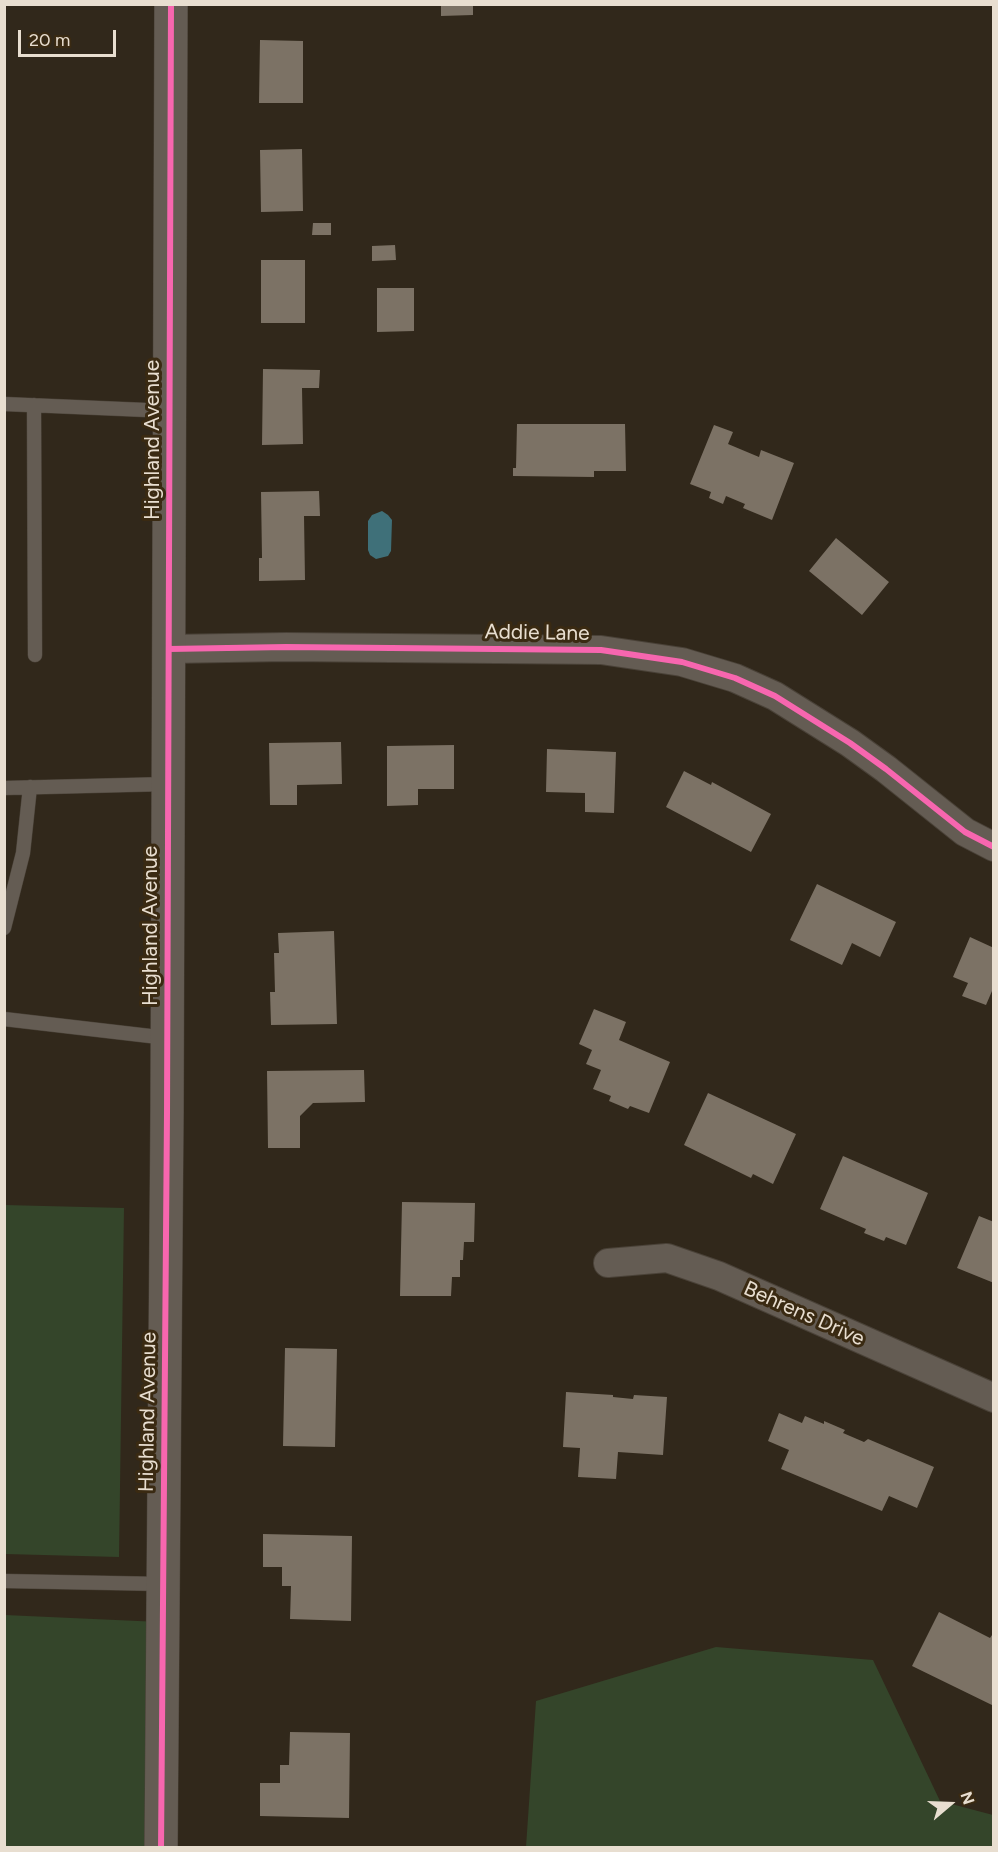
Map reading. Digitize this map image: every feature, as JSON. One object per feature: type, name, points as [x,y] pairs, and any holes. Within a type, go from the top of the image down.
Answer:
[{"type":"street","name":"Highland Avenue","points":[[160,1848],[167,1038],[171,4]]},
{"type":"street","name":"Addie Lane","points":[[169,650],[297,647],[601,650],[682,662],[735,678],[775,696],[850,743],[965,832],[993,847]]},
{"type":"street","name":"Behrens Drive","points":[[608,1263],[667,1258],[719,1276],[993,1398]]},
{"type":"lane","points":[[4,404],[170,411]]},
{"type":"lane","points":[[34,405],[35,655]]},
{"type":"lane","points":[[4,788],[168,784]]},
{"type":"lane","points":[[4,928],[23,853],[30,788]]},
{"type":"lane","points":[[4,1018],[167,1038]]},
{"type":"lane","points":[[4,1581],[163,1584]]},
{"type":"green space","points":[[5,1205],[124,1208],[119,1557],[5,1554]]},
{"type":"green space","points":[[5,1615],[160,1622],[159,1847],[5,1848]]},
{"type":"green space","points":[[716,1647],[873,1660],[940,1801],[993,1815],[993,1847],[526,1847],[536,1701]]},
{"type":"water","points":[[382,511],[392,520],[391,551],[388,556],[376,559],[370,555],[368,550],[368,521],[372,515]]},
{"type":"building","points":[[441,4],[473,4],[473,15],[441,16]]},
{"type":"building","points":[[260,40],[303,41],[303,103],[259,103]]},
{"type":"building","points":[[302,149],[303,211],[261,212],[260,150]]},
{"type":"building","points":[[313,223],[331,223],[331,235],[312,235]]},
{"type":"building","points":[[395,245],[396,260],[372,261],[372,246]]},
{"type":"building","points":[[261,260],[305,260],[305,323],[261,323]]},
{"type":"building","points":[[377,288],[414,288],[414,331],[377,332]]},
{"type":"building","points":[[263,369],[320,370],[319,388],[302,388],[303,444],[262,445]]},
{"type":"building","points":[[517,424],[625,424],[626,471],[594,471],[594,477],[513,476],[513,468],[516,468]]},
{"type":"building","points":[[714,425],[733,432],[728,444],[759,457],[761,450],[794,463],[772,520],[743,508],[745,504],[726,496],[723,504],[709,498],[711,492],[690,484]]},
{"type":"building","points":[[319,491],[320,516],[304,516],[305,580],[259,581],[259,558],[262,558],[261,492]]},
{"type":"building","points":[[836,538],[889,582],[862,615],[809,571]]},
{"type":"building","points":[[341,742],[342,784],[297,785],[297,805],[270,805],[269,743]]},
{"type":"building","points":[[454,745],[454,789],[418,789],[418,805],[387,806],[387,746]]},
{"type":"building","points":[[547,749],[616,752],[614,813],[585,812],[585,793],[546,792]]},
{"type":"building","points":[[684,771],[711,785],[712,782],[771,814],[751,852],[666,807]]},
{"type":"building","points":[[817,884],[896,922],[880,957],[852,943],[842,965],[790,940]]},
{"type":"building","points":[[334,931],[337,1024],[271,1025],[270,992],[275,992],[274,953],[279,953],[278,933]]},
{"type":"building","points":[[970,937],[994,948],[994,991],[986,1005],[962,996],[968,983],[953,977]]},
{"type":"building","points":[[594,1009],[626,1022],[619,1040],[670,1062],[649,1113],[630,1106],[628,1109],[609,1101],[611,1096],[593,1089],[601,1070],[586,1064],[592,1050],[579,1044]]},
{"type":"building","points":[[364,1070],[365,1102],[313,1103],[300,1116],[300,1148],[268,1148],[267,1071]]},
{"type":"building","points":[[708,1093],[796,1134],[773,1184],[753,1174],[751,1178],[684,1145]]},
{"type":"building","points":[[843,1156],[928,1193],[906,1245],[886,1237],[884,1241],[864,1233],[866,1229],[820,1209]]},
{"type":"building","points":[[402,1202],[475,1203],[474,1242],[464,1242],[463,1260],[460,1260],[460,1277],[452,1277],[451,1296],[400,1296]]},
{"type":"building","points":[[979,1216],[994,1222],[994,1283],[957,1268]]},
{"type":"building","points":[[285,1348],[337,1349],[335,1447],[283,1446]]},
{"type":"building","points":[[566,1392],[613,1395],[613,1397],[633,1399],[634,1395],[667,1397],[663,1455],[618,1452],[616,1479],[578,1477],[580,1448],[563,1447]]},
{"type":"building","points":[[779,1413],[802,1423],[805,1416],[824,1424],[824,1421],[864,1442],[868,1439],[934,1467],[917,1508],[889,1496],[882,1511],[781,1469],[789,1450],[768,1441]]},
{"type":"building","points":[[263,1534],[352,1536],[351,1621],[290,1619],[291,1586],[282,1586],[282,1567],[263,1567]]},
{"type":"building","points":[[939,1612],[990,1638],[994,1632],[994,1706],[912,1666]]},
{"type":"building","points":[[290,1732],[350,1733],[349,1818],[260,1816],[260,1783],[280,1783],[280,1765],[289,1765]]},
{"type":"cycle path","points":[[161,1848],[167,1113],[171,4]]},
{"type":"cycle path","points":[[169,649],[286,647],[601,650],[682,662],[735,678],[775,696],[850,743],[965,832],[994,847]]}]
